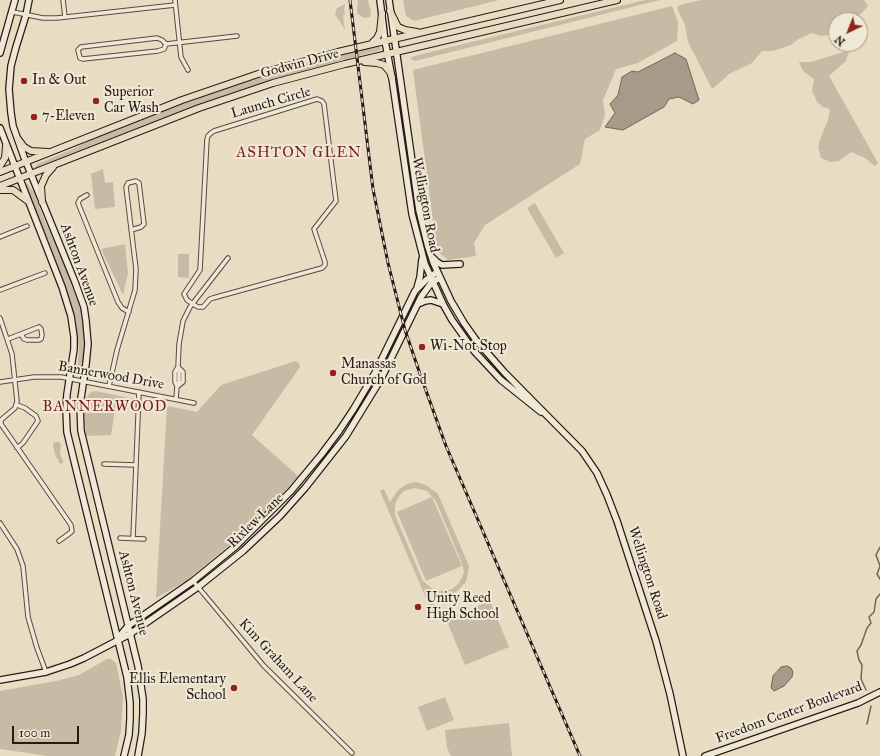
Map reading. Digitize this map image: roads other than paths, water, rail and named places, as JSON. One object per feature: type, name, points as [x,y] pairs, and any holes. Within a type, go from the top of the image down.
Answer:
[{"type":"main road","points":[[0,54],[13,12],[15,0]]},
{"type":"main road","name":"Ashton Avenue","points":[[29,0],[10,75],[10,106],[13,126],[26,162],[84,307],[88,344],[80,405],[80,419],[83,442],[138,666],[143,699],[142,733],[138,756]]},
{"type":"main road","name":"Wellington Road","points":[[380,0],[385,42],[392,78],[412,214],[420,249],[431,279],[443,304],[462,336],[490,369],[524,400],[548,417]]},
{"type":"main road","name":"Wellington Road","points":[[388,0],[419,210],[431,256],[438,275],[451,301],[476,340],[582,451],[597,473],[607,495],[639,585],[659,652],[673,707],[683,756]]},
{"type":"main road","name":"Godwin Drive","points":[[0,172],[216,88],[299,62],[560,0]]},
{"type":"main road","name":"Godwin Drive","points":[[0,186],[225,98],[273,83],[357,61],[617,0]]},
{"type":"main road","points":[[390,11],[398,27],[422,33]]},
{"type":"main road","points":[[371,45],[380,32],[382,13]]},
{"type":"main road","points":[[357,61],[382,64],[388,69],[392,78]]},
{"type":"main road","name":"Ashton Avenue","points":[[0,128],[62,287],[71,316],[74,349],[69,378],[66,414],[69,445],[127,677],[130,703],[128,735],[124,756]]},
{"type":"main road","points":[[18,139],[24,147],[31,151],[51,152]]},
{"type":"main road","points":[[0,166],[5,158],[6,146]]},
{"type":"main road","points":[[42,202],[41,186],[43,180],[50,170],[59,163]]},
{"type":"main road","points":[[0,190],[17,191],[28,201]]},
{"type":"main road","points":[[415,291],[419,283],[422,268],[420,249]]},
{"type":"main road","points":[[431,256],[442,265],[460,264]]},
{"type":"main road","name":"Rixlew Lane","points":[[117,640],[128,626],[193,581],[252,532],[291,491],[339,431],[375,373],[415,291],[438,275]]},
{"type":"main road","name":"Rixlew Lane","points":[[0,680],[46,672],[84,658],[130,634],[198,587],[238,555],[263,532],[305,488],[332,455],[356,421],[381,379],[431,279]]},
{"type":"main road","points":[[418,304],[428,300],[433,300],[443,304]]},
{"type":"main road","name":"Freedom Center Boulevard","points":[[705,756],[858,703],[880,692]]},
{"type":"street","points":[[63,0],[65,18]]},
{"type":"street","points":[[175,0],[181,57],[188,70]]},
{"type":"street","points":[[13,12],[50,19],[175,5]]},
{"type":"street","points":[[166,44],[237,36]]},
{"type":"street","points":[[157,38],[166,44],[164,49],[158,51],[83,59],[80,58],[78,50],[81,47],[157,38]]},
{"type":"street","name":"Launch Circle","points":[[317,99],[322,101],[324,104],[336,201],[314,229],[325,262],[324,265],[322,268],[210,299],[203,307],[198,307],[192,304],[187,300],[184,294],[200,270],[207,139],[210,132],[317,99]]},
{"type":"street","points":[[109,386],[117,350],[133,300],[136,279],[126,187],[128,183],[136,181],[139,183],[144,224],[142,228],[131,230]]},
{"type":"street","points":[[87,195],[80,199],[78,203],[118,302],[122,308],[129,312]]},
{"type":"street","points":[[0,237],[27,226]]},
{"type":"street","points":[[176,399],[177,386],[175,382],[175,372],[178,367],[181,328],[186,314],[228,258]]},
{"type":"street","points":[[0,290],[44,273]]},
{"type":"street","points":[[0,318],[12,354],[17,405]]},
{"type":"street","points":[[8,339],[21,334],[40,328],[42,337],[39,340],[27,340],[24,339],[21,334]]},
{"type":"street","points":[[177,386],[183,382],[183,372],[178,367]]},
{"type":"street","name":"Bannerwood Drive","points":[[0,382],[47,376],[69,378],[194,402]]},
{"type":"street","points":[[133,538],[139,392]]},
{"type":"street","points":[[17,405],[3,417],[1,422],[71,525],[72,528],[70,533],[59,541]]},
{"type":"street","points":[[17,405],[25,408],[36,416],[38,422],[18,448]]},
{"type":"street","points":[[104,464],[136,465]]},
{"type":"street","points":[[0,523],[17,549],[23,566],[28,617],[46,672]]},
{"type":"street","points":[[120,538],[144,539]]},
{"type":"street","name":"Kim Graham Lane","points":[[193,581],[264,666],[352,753]]},
{"type":"waterway","points":[[880,547],[876,555],[880,566],[877,574],[880,579]]},
{"type":"waterway","points":[[866,690],[861,679],[862,665],[857,651],[861,645],[867,628],[871,623],[869,617],[874,612],[876,599],[880,594]]},
{"type":"waterway","points":[[867,724],[871,706]]},
{"type":"railway","points":[[350,0],[373,189],[388,263],[405,330],[446,446],[580,756]]},
{"type":"place","name":"In & Out","points":[[24,81]]},
{"type":"place","name":"Superior Car Wash","points":[[96,101]]},
{"type":"place","name":"7-Eleven","points":[[34,117]]},
{"type":"place","name":"Wi-Not Stop","points":[[422,347]]},
{"type":"place","name":"Manassas Church of God","points":[[333,373]]},
{"type":"place","name":"Unity Reed High School","points":[[418,607]]},
{"type":"place","name":"Ellis Elementary School","points":[[234,688]]},
{"type":"district","name":"ASHTON GLEN","points":[[299,153]]},
{"type":"district","name":"BANNERWOOD","points":[[105,407]]}]
